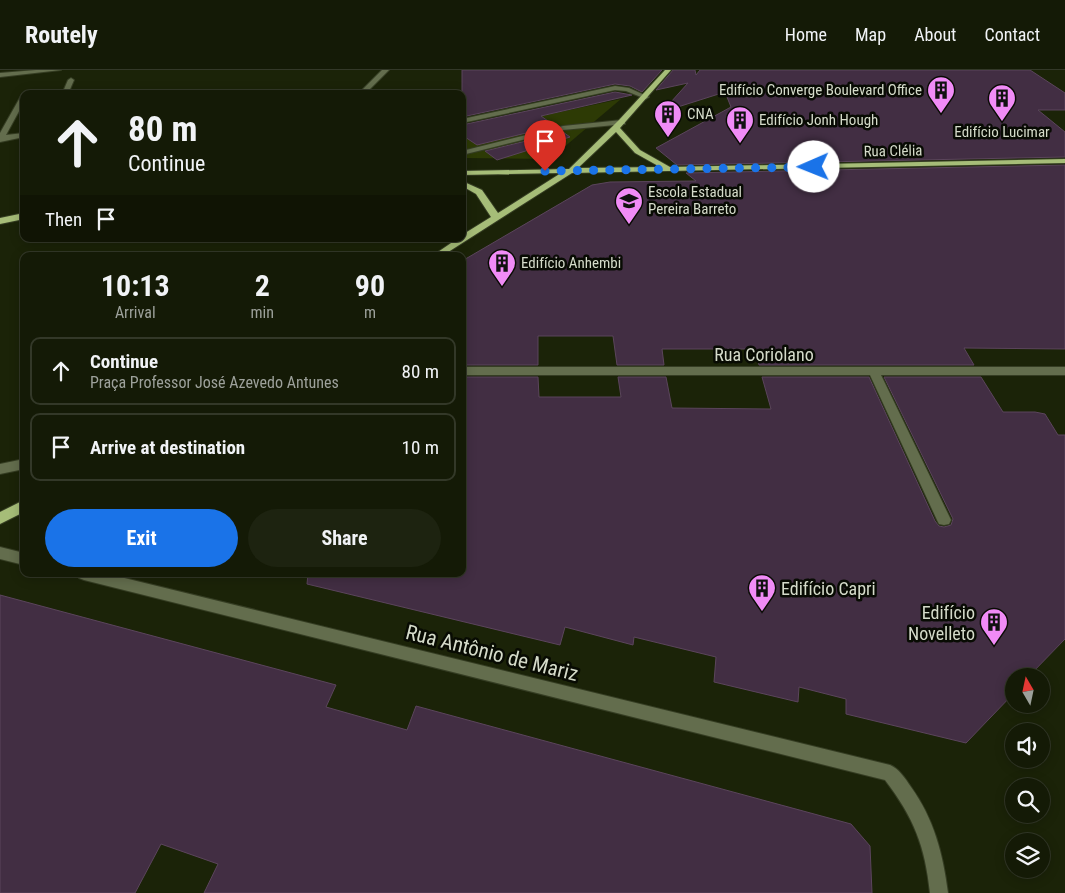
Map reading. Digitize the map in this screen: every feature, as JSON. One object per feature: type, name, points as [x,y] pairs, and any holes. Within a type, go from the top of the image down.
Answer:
[{"type":"main road","points":[[466,238],[572,170],[620,125],[668,70]]},
{"type":"main road","points":[[620,125],[626,142],[638,154],[653,162],[678,170]]},
{"type":"main road","name":"Rua Clélia","points":[[466,173],[1065,161]]},
{"type":"main road","points":[[466,185],[479,192],[497,219]]},
{"type":"main road","points":[[0,221],[20,217]]},
{"type":"main road","points":[[443,252],[459,242]]},
{"type":"main road","points":[[0,519],[20,507]]},
{"type":"street","points":[[0,75],[58,70]]},
{"type":"street","points":[[364,90],[386,70]]},
{"type":"street","points":[[67,90],[71,80]]},
{"type":"street","points":[[466,120],[615,88],[632,91],[646,97]]},
{"type":"street","points":[[0,139],[20,102]]},
{"type":"street","points":[[466,152],[563,128],[620,125]]},
{"type":"street","points":[[0,139],[20,136]]},
{"type":"street","name":"Rua Coriolano","points":[[466,371],[1065,371]]},
{"type":"street","points":[[874,372],[944,520]]},
{"type":"street","points":[[0,469],[20,465]]},
{"type":"street","points":[[0,553],[20,558]]},
{"type":"street","name":"Rua Antônio de Mariz","points":[[96,577],[890,774],[911,800],[930,836],[936,859],[939,893]]},
{"type":"green space","points":[[621,99],[550,159],[466,158],[466,132]]},
{"type":"building","points":[[462,70],[662,70],[642,92],[630,86],[615,84],[466,116],[466,90],[462,90]]},
{"type":"building","points":[[673,70],[695,70],[696,75],[700,70],[1030,70],[1065,93],[1065,110],[1038,110],[1065,132],[1065,157],[677,165],[656,148],[731,107],[725,92],[662,112],[688,83],[656,90]]},
{"type":"building","points":[[615,92],[632,95],[541,116],[555,126],[477,145],[466,138],[466,124]]},
{"type":"building","points":[[563,132],[570,137],[497,160],[485,151]]},
{"type":"building","points":[[1065,165],[1065,349],[964,348],[974,365],[759,365],[755,349],[662,349],[664,365],[617,365],[613,336],[538,336],[538,365],[466,365],[466,259],[592,185],[610,182],[696,181],[686,173]]},
{"type":"building","points":[[466,377],[538,377],[539,397],[621,397],[618,377],[666,377],[672,408],[771,409],[762,377],[869,377],[935,521],[939,526],[944,527],[951,525],[953,519],[884,377],[981,377],[1003,412],[1035,412],[1045,414],[1058,435],[1065,435],[1065,639],[1037,668],[1005,668],[1005,702],[966,743],[846,714],[846,699],[799,687],[798,702],[714,682],[716,657],[634,637],[633,645],[565,627],[560,645],[307,584],[308,577],[466,577]]},
{"type":"building","points":[[0,595],[336,685],[326,707],[407,730],[416,706],[851,824],[870,846],[872,893],[204,893],[218,864],[161,844],[135,893],[0,893]]},
{"type":"place","name":"Edifício Converge Boulevard Office","points":[[941,114]]},
{"type":"place","name":"Edifício Lucimar","points":[[1002,122]]},
{"type":"place","name":"CNA","points":[[668,138]]},
{"type":"place","name":"Edifício Jonh Hough","points":[[740,144]]},
{"type":"place","name":"Escola Estadual Pereira Barreto","points":[[629,225]]},
{"type":"place","name":"Edifício Anhembi","points":[[502,287]]},
{"type":"place","name":"Edifício Capri","points":[[762,612]]},
{"type":"place","name":"Edifício Novelleto","points":[[994,646]]},
{"type":"route","points":[[545,171],[814,167]]}]
